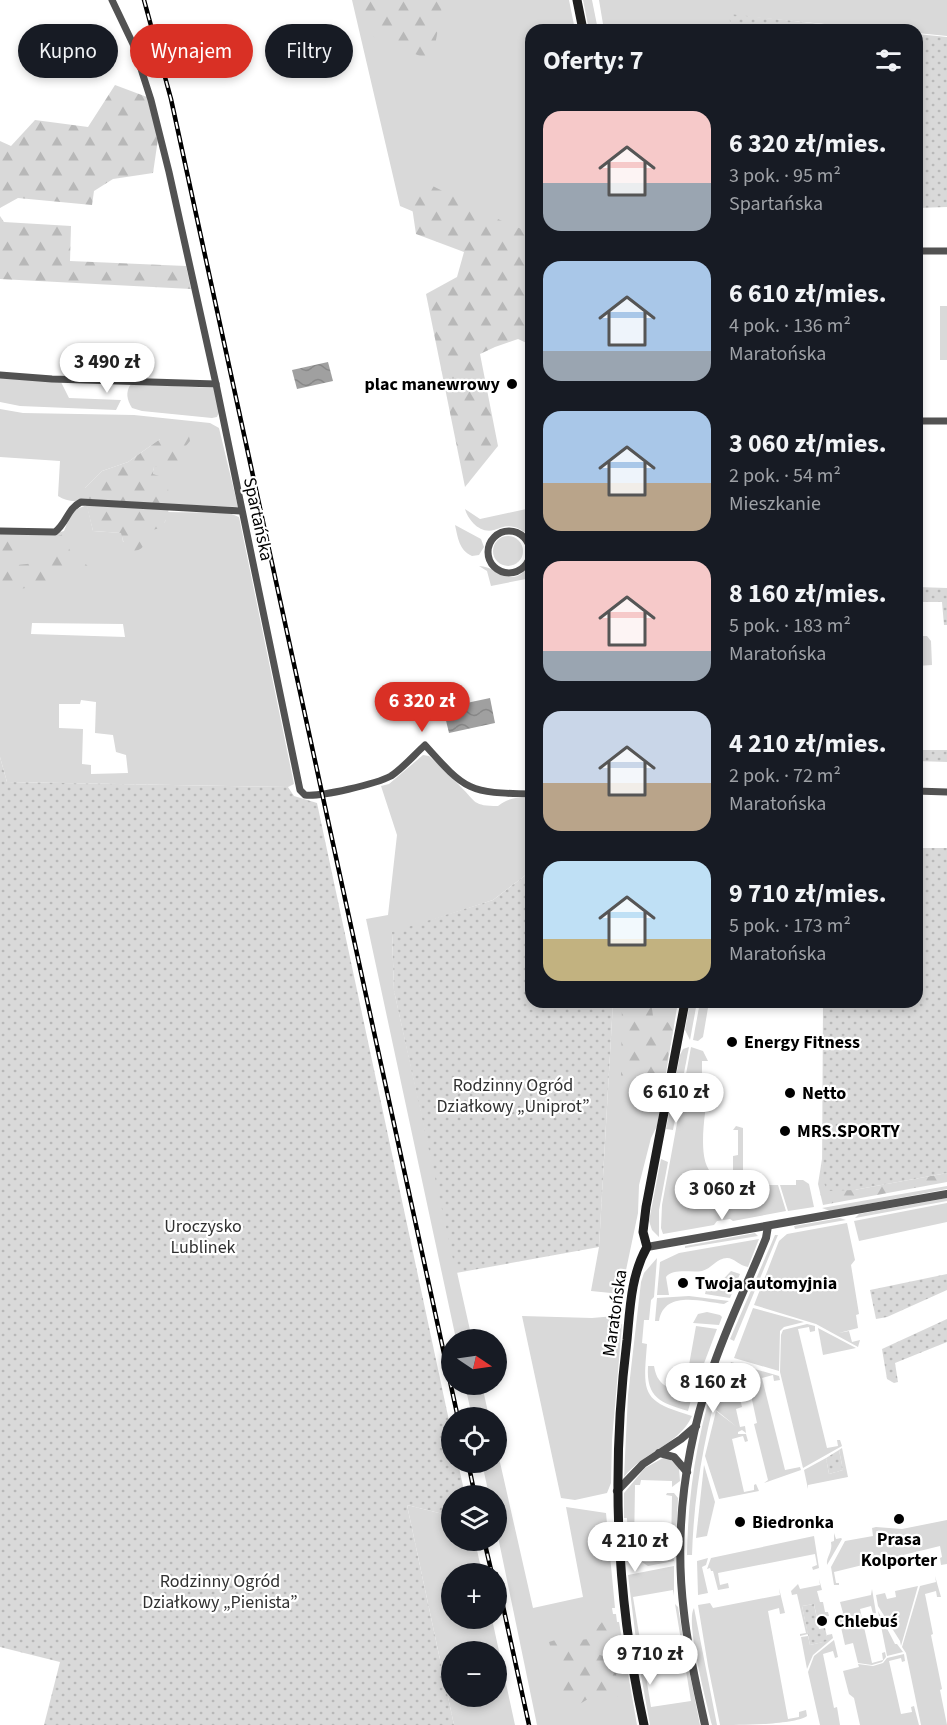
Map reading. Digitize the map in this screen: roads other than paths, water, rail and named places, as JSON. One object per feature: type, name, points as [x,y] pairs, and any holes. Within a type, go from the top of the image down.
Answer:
[{"type":"main road","points":[[578,0],[582,24]]},
{"type":"main road","name":"Maratońska","points":[[644,1725],[626,1619],[620,1552],[617,1491],[620,1419],[633,1284],[639,1261],[647,1247],[643,1232],[646,1207],[684,1008]]},
{"type":"street","name":"Spartańska","points":[[112,0],[131,41],[151,100],[169,172],[216,384],[297,782],[302,793],[322,794],[385,778],[394,773],[425,745],[449,772],[471,788],[494,793],[525,794]]},
{"type":"street","points":[[923,251],[947,250]]},
{"type":"street","points":[[0,375],[52,380],[216,384]]},
{"type":"street","points":[[923,421],[947,421]]},
{"type":"street","points":[[0,531],[55,532],[61,528],[72,509],[81,502],[241,511]]},
{"type":"street","points":[[525,539],[513,531],[499,533],[490,543],[489,558],[502,572],[515,572],[525,563]]},
{"type":"street","points":[[923,791],[947,792]]},
{"type":"street","points":[[647,1247],[947,1194]]},
{"type":"street","points":[[705,1725],[682,1602],[680,1543],[687,1472],[696,1426],[716,1359],[766,1238],[768,1226]]},
{"type":"street","points":[[617,1491],[637,1469],[696,1426]]},
{"type":"street","points":[[659,1453],[674,1457],[687,1472]]},
{"type":"water","points":[[328,362],[333,381],[297,389],[292,370]]},
{"type":"water","points":[[490,698],[495,723],[449,733],[443,708]]},
{"type":"railway","points":[[144,0],[171,99],[456,1407]]},
{"type":"railway","points":[[470,1473],[473,1485]]},
{"type":"railway","points":[[487,1551],[489,1563]]},
{"type":"railway","points":[[507,1624],[529,1725]]},
{"type":"place","name":"plac manewrowy","points":[[512,384]]},
{"type":"place","name":"Energy Fitness","points":[[732,1042]]},
{"type":"place","name":"Netto","points":[[790,1093]]},
{"type":"place","name":"MRS.SPORTY","points":[[785,1131]]},
{"type":"place","name":"Twoja automyjnia","points":[[683,1283]]},
{"type":"place","name":"Prasa Kolporter","points":[[899,1519]]},
{"type":"place","name":"Biedronka","points":[[740,1522]]},
{"type":"place","name":"Chlebuś","points":[[822,1621]]},
{"type":"park label","name":"Rodzinny Ogród Działkowy „Uniprot”","points":[[513,1095]]},
{"type":"park label","name":"Uroczysko Lublinek","points":[[203,1236]]},
{"type":"park label","name":"Rodzinny Ogród Działkowy „Pienista”","points":[[220,1591]]}]
